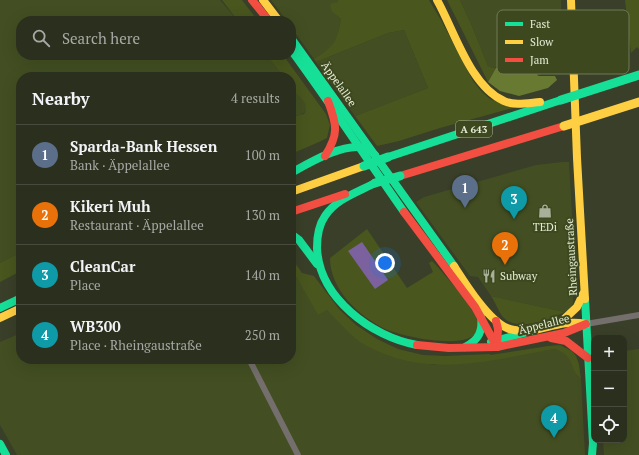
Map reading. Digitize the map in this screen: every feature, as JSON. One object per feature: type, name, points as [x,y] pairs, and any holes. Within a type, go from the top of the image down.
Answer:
[{"type":"main road","points":[[252,0],[265,16]]},
{"type":"main road","points":[[263,0],[275,16]]},
{"type":"main road","points":[[437,0],[473,70],[491,94],[503,100],[517,103],[561,100]]},
{"type":"main road","name":"Rheingaustraße","points":[[571,0],[571,10]]},
{"type":"main road","name":"Äppelallee","points":[[296,45],[474,294],[496,321],[512,330],[531,331],[560,322],[577,321],[586,324]]},
{"type":"main road","name":"Äppelallee","points":[[296,57],[418,233],[458,283],[481,316],[496,343],[546,337],[572,330],[586,324]]},
{"type":"main road","name":"Rheingaustraße","points":[[574,74],[577,158],[591,409]]},
{"type":"main road","name":"A 643","points":[[296,190],[388,157],[639,75]]},
{"type":"main road","points":[[325,156],[336,138],[337,132],[334,117],[328,101]]},
{"type":"main road","name":"A 643","points":[[296,210],[375,183],[639,102]]},
{"type":"main road","points":[[296,170],[325,156],[344,149],[358,147],[365,148],[375,155]]},
{"type":"main road","points":[[320,270],[317,260],[316,245],[319,229],[325,216],[329,210],[342,200],[375,183]]},
{"type":"main road","points":[[296,238],[342,302],[363,322],[400,341],[416,345],[442,348],[463,348],[496,343],[531,331]]},
{"type":"main road","points":[[560,322],[579,304],[584,287]]},
{"type":"main road","points":[[0,308],[16,300]]},
{"type":"main road","points":[[0,318],[16,310]]},
{"type":"main road","points":[[463,348],[474,342],[480,335],[482,327],[481,316]]},
{"type":"main road","points":[[496,321],[498,329],[496,343]]},
{"type":"main road","points":[[546,337],[558,338],[566,341],[588,358]]},
{"type":"main road","name":"Rheingaustraße","points":[[592,455],[593,443]]},
{"type":"main road","name":"Rheingaustraße","points":[[593,443],[595,455]]},
{"type":"main road","points":[[0,444],[6,455]]},
{"type":"street","points":[[586,324],[639,315]]},
{"type":"street","points":[[252,364],[298,455]]},
{"type":"shaded area","points":[[0,0],[220,0],[234,16],[16,16],[16,60],[270,60],[280,72],[16,72],[16,255],[0,263]]},
{"type":"shaded area","points":[[222,0],[242,0],[254,16],[234,16]]},
{"type":"shaded area","points":[[271,0],[338,0],[339,2],[332,12],[341,19],[337,38],[333,46],[314,59],[296,34],[296,16],[283,16]]},
{"type":"shaded area","points":[[338,0],[429,0],[473,81],[490,99],[513,108],[377,146],[355,116],[428,88],[404,30],[388,33],[316,62],[314,59],[334,43],[338,34],[341,19],[332,12],[330,4],[338,2]]},
{"type":"shaded area","points":[[447,0],[460,0],[488,66],[496,68],[488,82]]},
{"type":"shaded area","points":[[460,0],[561,0],[561,10],[497,10],[497,67],[492,68],[488,66]]},
{"type":"shaded area","points":[[625,0],[639,0],[639,49],[637,47],[631,53],[629,10],[626,10]]},
{"type":"shaded area","points":[[404,30],[428,88],[355,116],[316,62],[388,33]]},
{"type":"shaded area","points":[[270,60],[287,60],[295,72],[280,72]]},
{"type":"shaded area","points":[[496,68],[497,74],[537,74],[538,76],[555,76],[557,80],[548,88],[519,96],[500,91],[488,82]]},
{"type":"shaded area","points":[[296,73],[326,114],[330,125],[327,138],[296,152],[296,116],[304,114],[306,110],[306,106],[296,93]]},
{"type":"shaded area","points":[[296,92],[306,104],[304,113],[296,116]]},
{"type":"shaded area","points":[[569,162],[572,216],[570,237],[573,303],[569,310],[565,312],[491,296],[478,277],[470,276],[416,202],[424,197],[536,165]]},
{"type":"shaded area","points":[[367,229],[407,288],[433,272],[429,263],[432,261],[459,292],[472,310],[478,324],[475,333],[467,339],[454,341],[438,341],[406,336],[375,324],[356,309],[348,301],[335,281],[331,270],[330,258]]},
{"type":"shaded area","points":[[362,242],[388,280],[375,289],[348,251]]},
{"type":"shaded area","points":[[16,255],[16,274],[0,282],[0,263]]},
{"type":"shaded area","points":[[296,264],[302,273],[314,276],[339,309],[356,325],[377,339],[398,349],[423,355],[490,355],[560,345],[572,351],[576,356],[579,364],[581,379],[577,376],[569,359],[562,352],[555,349],[483,362],[436,365],[412,362],[389,356],[360,342],[350,334],[327,310],[318,315],[296,277]]},
{"type":"shaded area","points":[[296,277],[318,314],[327,310],[364,344],[433,365],[555,349],[562,351],[568,356],[577,376],[581,379],[585,455],[17,455],[0,425],[0,342],[16,335],[16,364],[296,364]]},
{"type":"shaded area","points":[[491,296],[565,312],[534,323],[516,324],[509,322],[503,317]]},
{"type":"shaded area","points":[[639,349],[639,455],[604,455],[603,443],[627,443],[627,351]]},
{"type":"traffic: fast","points":[[296,45],[454,266]]},
{"type":"traffic: fast","points":[[296,57],[404,212]]},
{"type":"traffic: fast","points":[[561,100],[639,75]]},
{"type":"traffic: fast","points":[[388,157],[561,100]]},
{"type":"traffic: fast","points":[[296,170],[327,154],[347,148],[365,148],[375,155]]},
{"type":"traffic: fast","points":[[364,166],[388,157]]},
{"type":"traffic: fast","points":[[375,183],[400,176]]},
{"type":"traffic: fast","points":[[375,183],[341,200],[325,216],[319,228],[317,240],[320,266],[327,283],[338,299],[351,312],[366,324],[383,334],[400,341],[417,345]]},
{"type":"traffic: fast","points":[[296,238],[317,264]]},
{"type":"traffic: fast","points":[[585,299],[593,443],[592,455]]},
{"type":"traffic: fast","points":[[0,308],[16,300]]},
{"type":"traffic: fast","points":[[465,347],[474,341],[481,331],[481,316]]},
{"type":"traffic: fast","points":[[491,342],[531,331]]},
{"type":"traffic: fast","points":[[0,444],[6,455]]},
{"type":"traffic: slow","points":[[263,0],[275,16]]},
{"type":"traffic: slow","points":[[437,0],[472,70],[492,94],[508,103],[521,104],[540,102]]},
{"type":"traffic: slow","points":[[571,0],[571,10]]},
{"type":"traffic: slow","points":[[574,74],[585,299]]},
{"type":"traffic: slow","points":[[564,126],[639,102]]},
{"type":"traffic: slow","points":[[296,190],[364,166]]},
{"type":"traffic: slow","points":[[454,266],[485,309],[500,324],[507,328],[525,331],[566,323],[586,324]]},
{"type":"traffic: slow","points":[[561,322],[577,307],[583,294]]},
{"type":"traffic: slow","points":[[0,318],[16,310]]},
{"type":"traffic: jam","points":[[252,0],[265,16]]},
{"type":"traffic: jam","points":[[325,156],[333,142],[335,129],[335,123],[328,101]]},
{"type":"traffic: jam","points":[[400,176],[564,126]]},
{"type":"traffic: jam","points":[[296,210],[345,194]]},
{"type":"traffic: jam","points":[[404,212],[475,307],[497,347],[564,333],[586,324]]},
{"type":"traffic: jam","points":[[417,345],[449,348],[497,347],[498,329],[496,321]]},
{"type":"traffic: jam","points":[[551,338],[566,341],[588,358]]},
{"type":"place","name":"Sparda-Bank Hessen","points":[[465,208]]},
{"type":"place","name":"TEDi","points":[[545,211]]},
{"type":"place","name":"CleanCar","points":[[514,219]]},
{"type":"place","name":"Kikeri Muh","points":[[505,265]]},
{"type":"place","name":"Subway","points":[[489,276]]},
{"type":"place","name":"WB300","points":[[554,438]]}]
